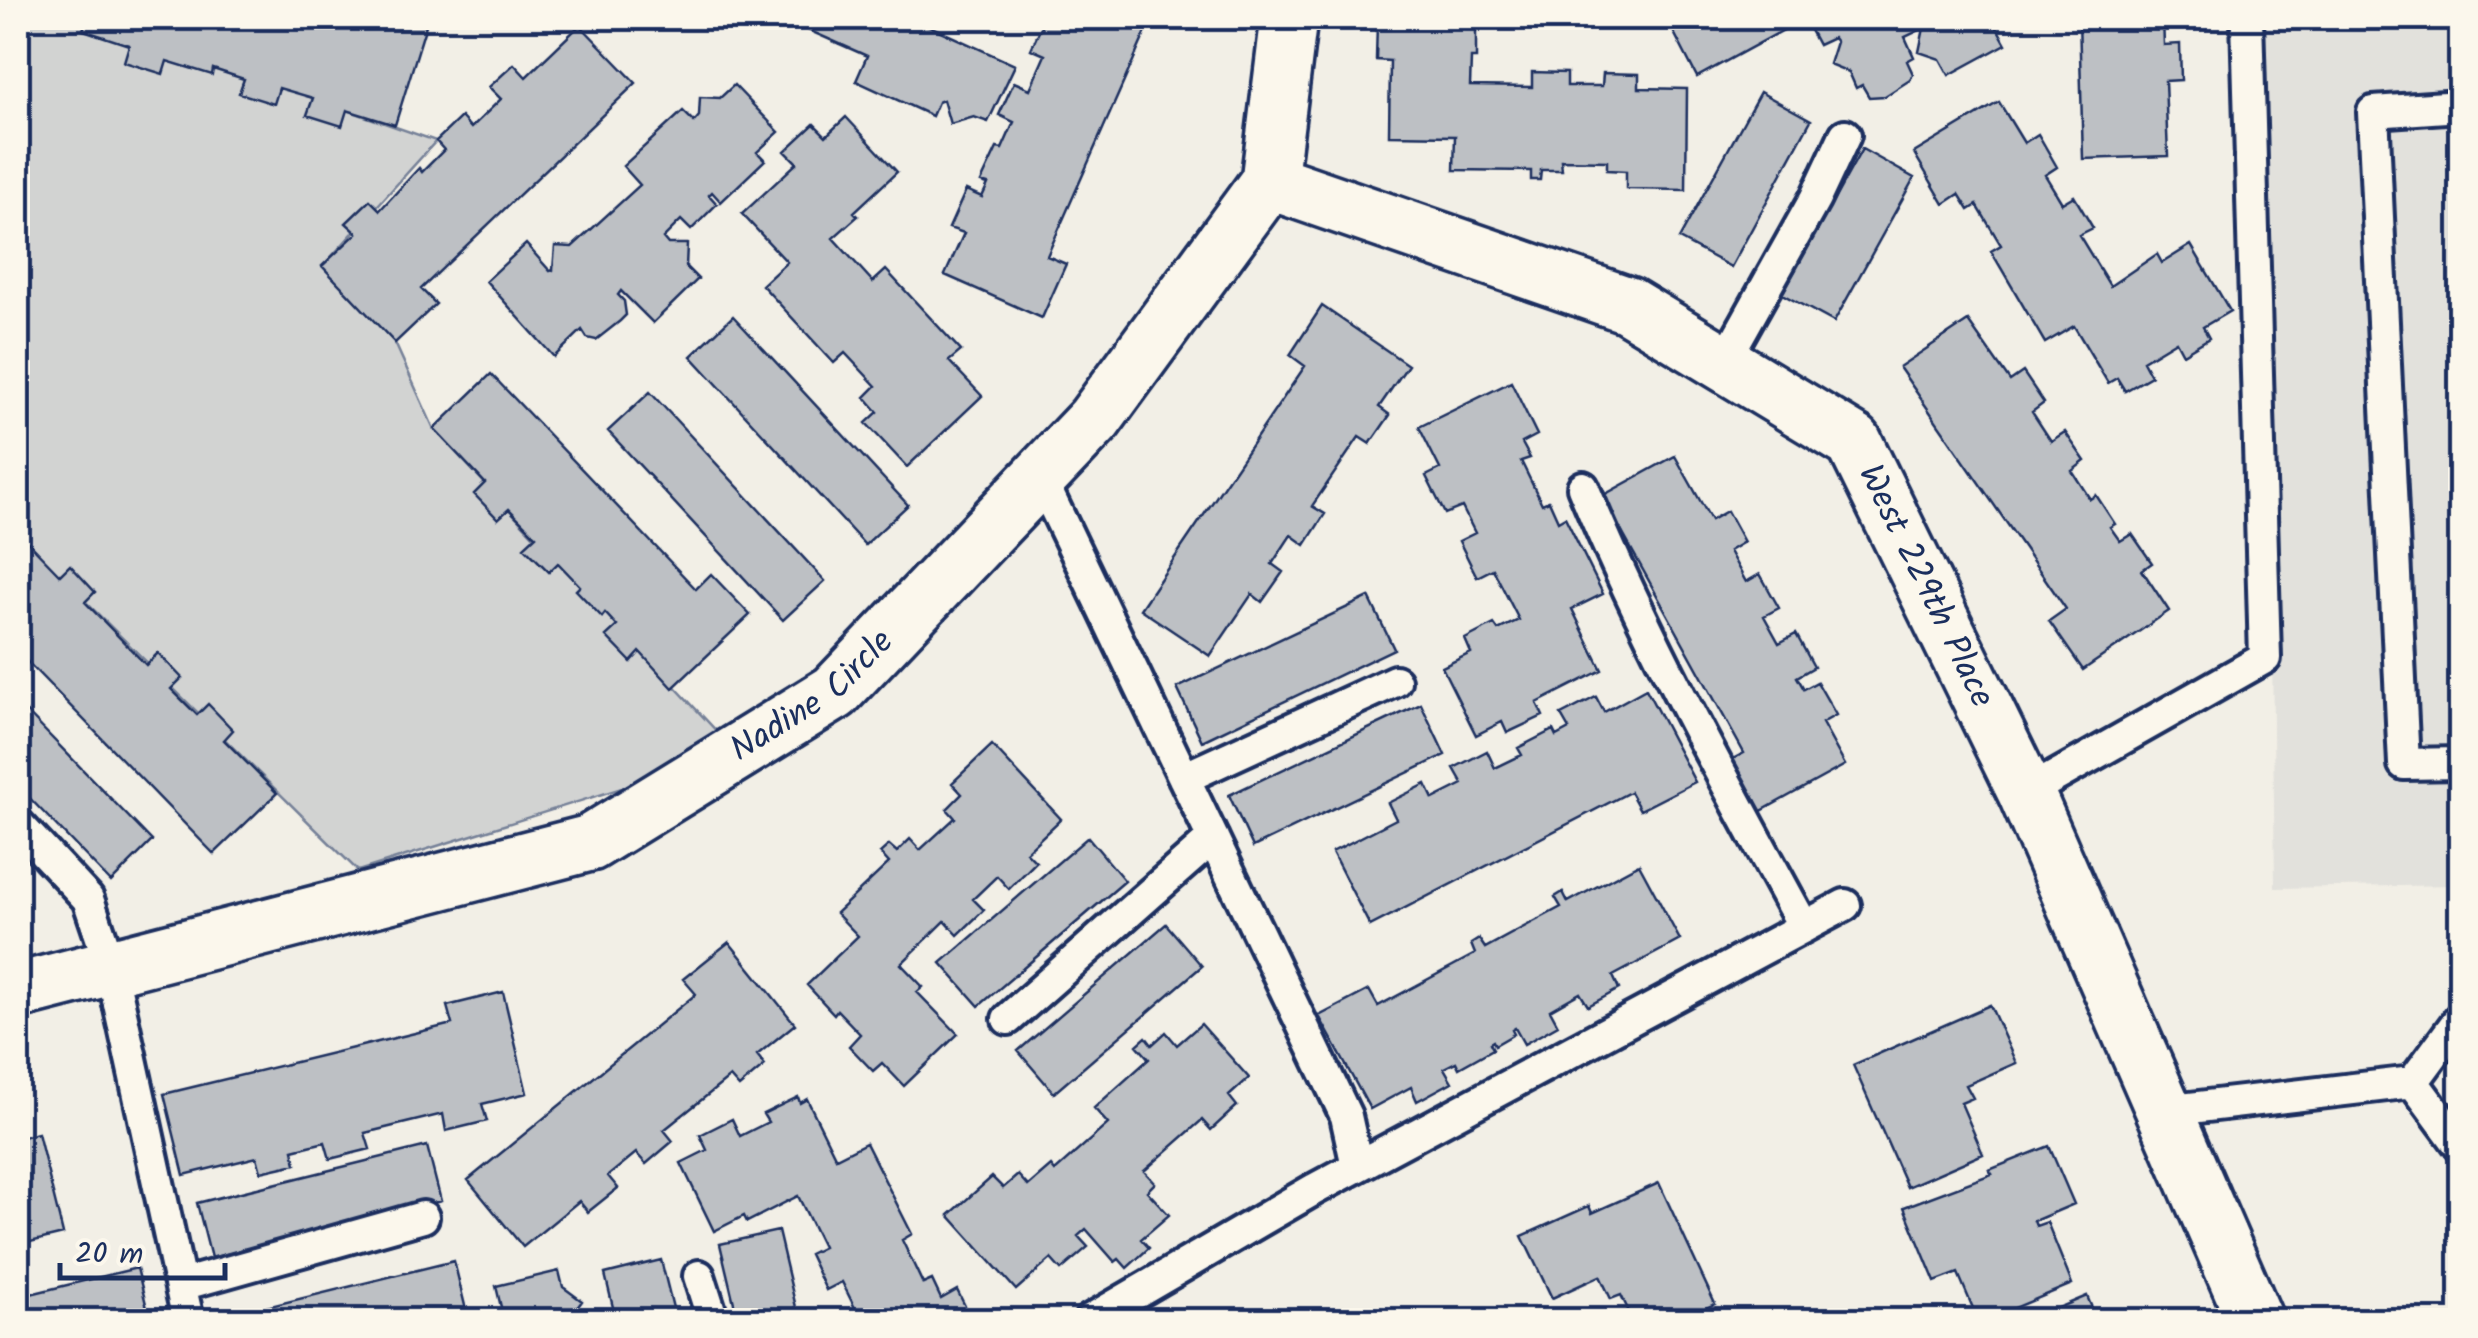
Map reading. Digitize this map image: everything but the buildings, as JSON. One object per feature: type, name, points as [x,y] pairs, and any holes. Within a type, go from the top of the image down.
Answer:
[{"type":"street","name":"Nadine Circle","points":[[18,991],[590,842],[835,692],[1094,420],[1269,181],[1288,18]]},
{"type":"street","name":"West 229th Place","points":[[1269,181],[1628,304],[1854,442],[2026,794],[2255,1320]]},
{"type":"lane","points":[[2026,794],[2265,658],[2247,18]]},
{"type":"lane","points":[[2460,106],[2373,112],[2404,764],[2460,763]]},
{"type":"lane","points":[[1724,362],[1815,199],[1845,135]]},
{"type":"lane","points":[[1040,478],[1346,1116],[1358,1166]]},
{"type":"lane","points":[[1582,487],[1624,586],[1804,926]]},
{"type":"lane","points":[[1184,778],[1395,681]]},
{"type":"lane","points":[[18,824],[88,899],[111,967],[188,1320]]},
{"type":"lane","points":[[1008,1020],[1213,838]]},
{"type":"lane","points":[[1090,1320],[1358,1166],[1845,905]]},
{"type":"lane","points":[[2164,1112],[2414,1082],[2460,1018]]},
{"type":"lane","points":[[2414,1082],[2460,1146]]},
{"type":"lane","points":[[181,1285],[423,1217]]},
{"type":"lane","points":[[699,1276],[713,1320]]},
{"type":"shaded area","points":[[18,18],[84,18],[436,141],[323,266],[395,343],[434,429],[736,752],[358,871],[18,535]]},
{"type":"shaded area","points":[[2264,18],[2460,18],[2460,885],[2275,888]]}]
